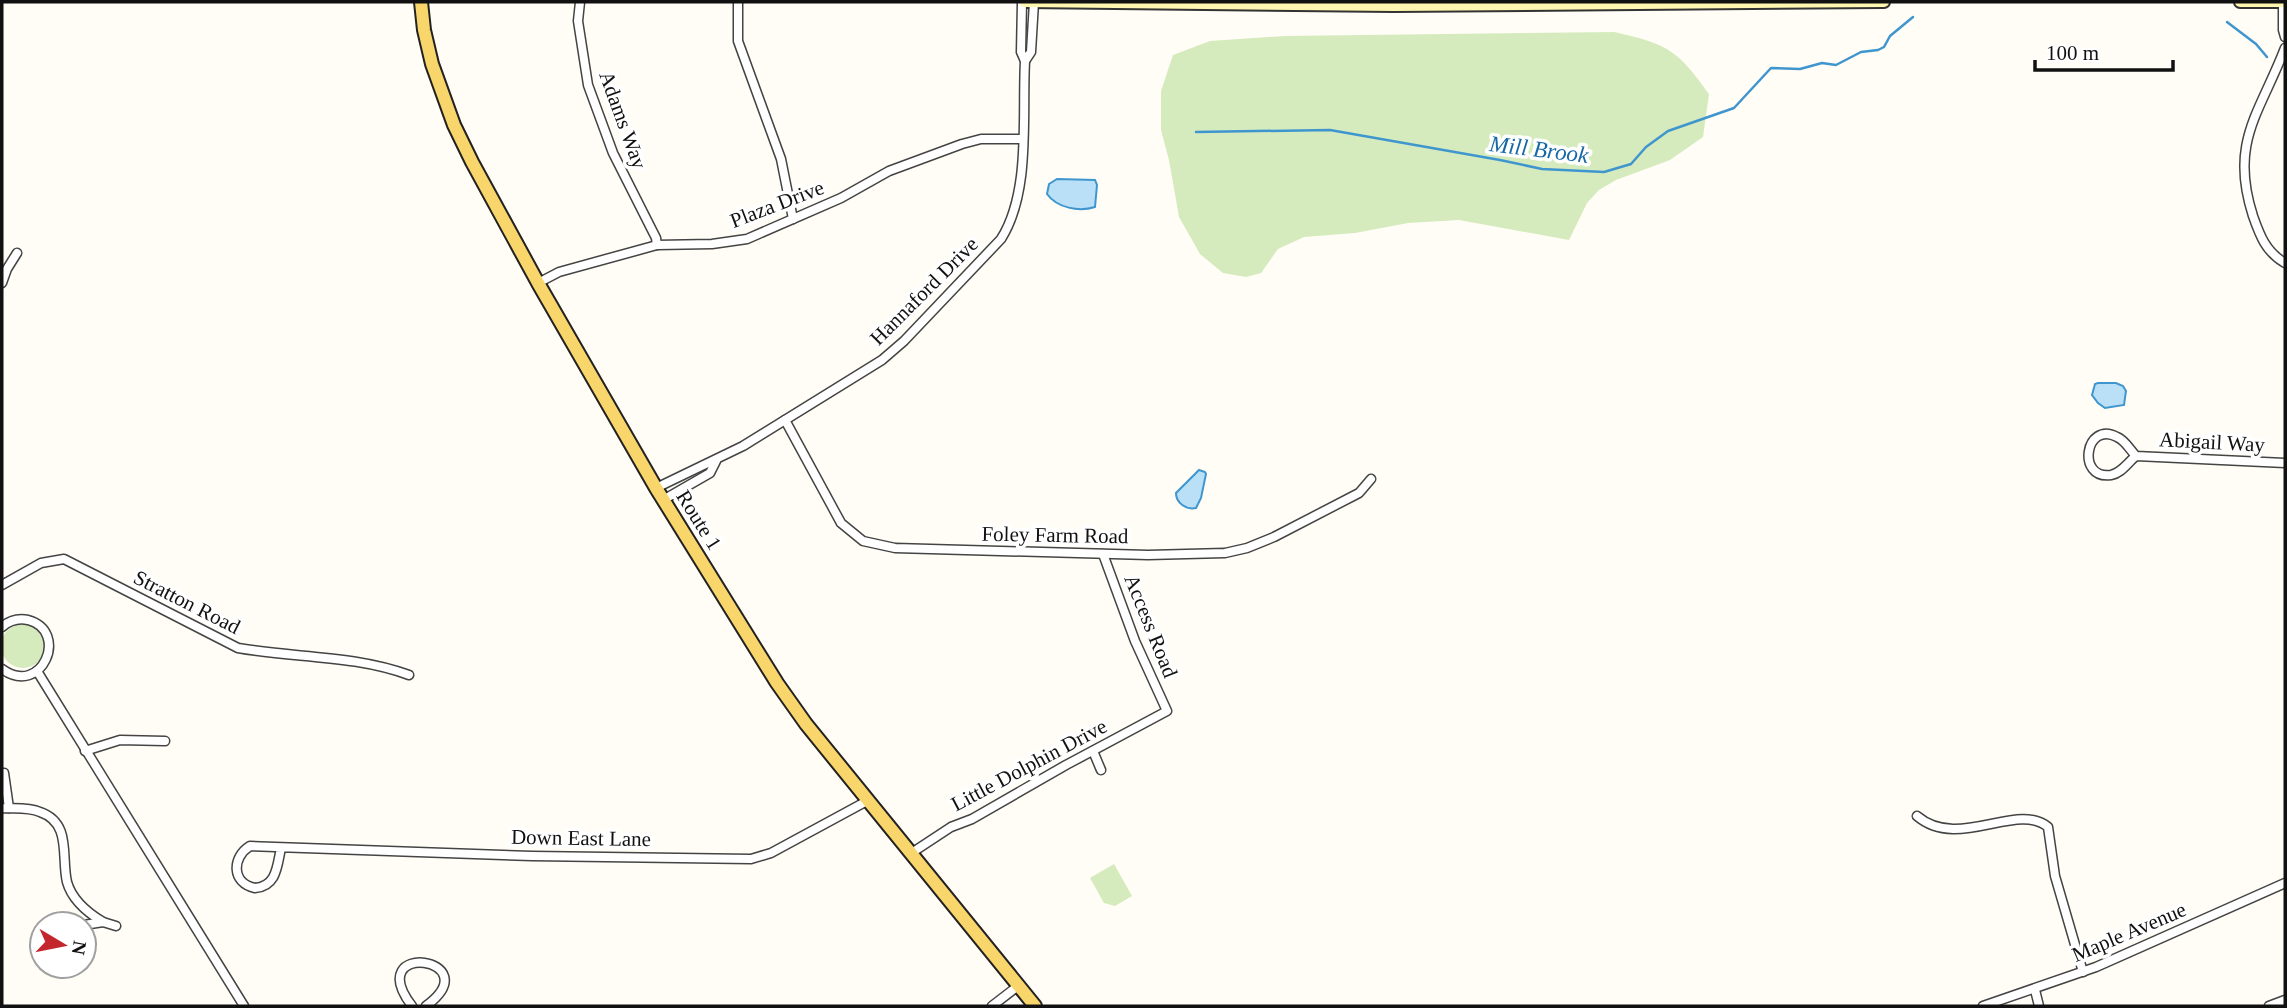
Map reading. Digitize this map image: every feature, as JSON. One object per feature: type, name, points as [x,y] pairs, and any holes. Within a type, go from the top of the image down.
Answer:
[{"type":"main road","name":"Route 1","points":[[421,2],[432,64],[460,139],[538,283],[663,500],[777,683],[806,724],[1035,1006]]},
{"type":"main road","points":[[1023,2],[1884,2]]},
{"type":"main road","points":[[2240,2],[2284,2]]},
{"type":"street","name":"Adams Way","points":[[580,2],[578,21],[589,85],[610,145],[657,245]]},
{"type":"street","points":[[738,2],[738,41],[781,159],[793,219]]},
{"type":"street","name":"Hannaford Drive","points":[[656,488],[705,463],[716,461],[867,370],[894,350],[1001,239],[1011,222],[1017,202],[1025,61],[1021,51],[1023,2]]},
{"type":"street","name":"Hannaford Drive","points":[[1025,61],[1031,52],[1034,2]]},
{"type":"street","points":[[2284,2],[2285,37]]},
{"type":"street","points":[[2285,47],[2251,126],[2243,161],[2244,182],[2261,238],[2271,253],[2285,263]]},
{"type":"street","name":"Plaza Drive","points":[[538,283],[559,272],[657,245],[735,241],[756,236],[841,198],[888,171],[962,144],[981,139],[1022,139]]},
{"type":"street","points":[[2,283],[6,269],[17,253]]},
{"type":"street","name":"Foley Farm Road","points":[[785,420],[845,527],[863,541],[906,549],[1103,554],[1214,554],[1241,550],[1274,537],[1359,493],[1371,479]]},
{"type":"street","name":"Abigail Way","points":[[2136,456],[2123,469],[2111,475],[2104,475],[2092,468],[2088,455],[2092,442],[2109,434],[2121,439],[2136,456],[2285,463]]},
{"type":"street","name":"Hannaford Drive","points":[[663,500],[710,472],[716,461]]},
{"type":"street","name":"Access Road","points":[[1103,554],[1135,641],[1167,711]]},
{"type":"street","name":"Stratton Road","points":[[2,585],[41,562],[64,559],[238,648],[264,653],[362,661],[409,675]]},
{"type":"street","points":[[2,669],[21,676],[37,671],[48,656],[47,637],[35,622],[26,619],[4,621]]},
{"type":"street","points":[[37,671],[244,1006]]},
{"type":"street","name":"Little Dolphin Drive","points":[[910,854],[951,827],[972,819],[1167,711]]},
{"type":"street","points":[[85,751],[120,740],[165,741]]},
{"type":"street","points":[[1093,751],[1101,770]]},
{"type":"street","points":[[4,773],[5,808],[38,811],[58,825],[64,837],[70,891],[103,922],[116,926]]},
{"type":"street","name":"Down East Lane","points":[[281,848],[275,875],[269,884],[255,888],[241,881],[237,872],[238,858],[250,846],[544,856],[751,859],[771,853],[867,802]]},
{"type":"street","points":[[1917,816],[1930,825],[1948,830],[2015,821],[2041,822],[2048,827],[2055,876],[2083,972]]},
{"type":"street","name":"Maple Avenue","points":[[1983,1006],[2083,972],[2285,883]]},
{"type":"street","points":[[98,923],[103,922]]},
{"type":"street","points":[[412,1006],[402,992],[400,979],[407,967],[420,961],[436,967],[443,979],[440,993],[426,1006]]},
{"type":"street","points":[[992,1006],[1018,986]]},
{"type":"street","points":[[2035,990],[2039,1006]]},
{"type":"street","points":[[2269,1006],[2285,1000]]},
{"type":"green space","points":[[1614,32],[1659,45],[1688,67],[1709,94],[1703,137],[1670,160],[1616,180],[1599,190],[1587,203],[1569,240],[1459,220],[1408,223],[1355,233],[1304,237],[1278,249],[1261,273],[1246,277],[1223,273],[1200,254],[1179,217],[1161,130],[1161,91],[1173,55],[1210,41],[1285,36]]},
{"type":"green space","points":[[23,624],[32,625],[39,630],[44,637],[44,655],[39,662],[32,667],[23,668],[14,667],[7,662],[2,655],[1,646],[2,637],[7,630],[14,625]]},
{"type":"green space","points":[[1114,864],[1132,896],[1115,906],[1104,903],[1090,878]]},
{"type":"water","points":[[1057,179],[1095,180],[1095,207],[1075,209],[1056,203],[1047,194],[1049,184]]},
{"type":"water","points":[[2116,383],[2123,386],[2126,391],[2124,405],[2105,408],[2098,403],[2092,395],[2095,384]]},
{"type":"water","points":[[1199,470],[1206,474],[1201,498],[1196,508],[1185,507],[1176,497],[1176,493]]},
{"type":"waterway","name":"Mill Brook","points":[[1196,132],[1330,130],[1542,169],[1604,172],[1631,164],[1646,147],[1668,131],[1734,108],[1771,68],[1800,69],[1822,63],[1836,65],[1861,52],[1878,50],[1913,17]]},
{"type":"waterway","points":[[2227,22],[2256,44],[2267,57]]}]
